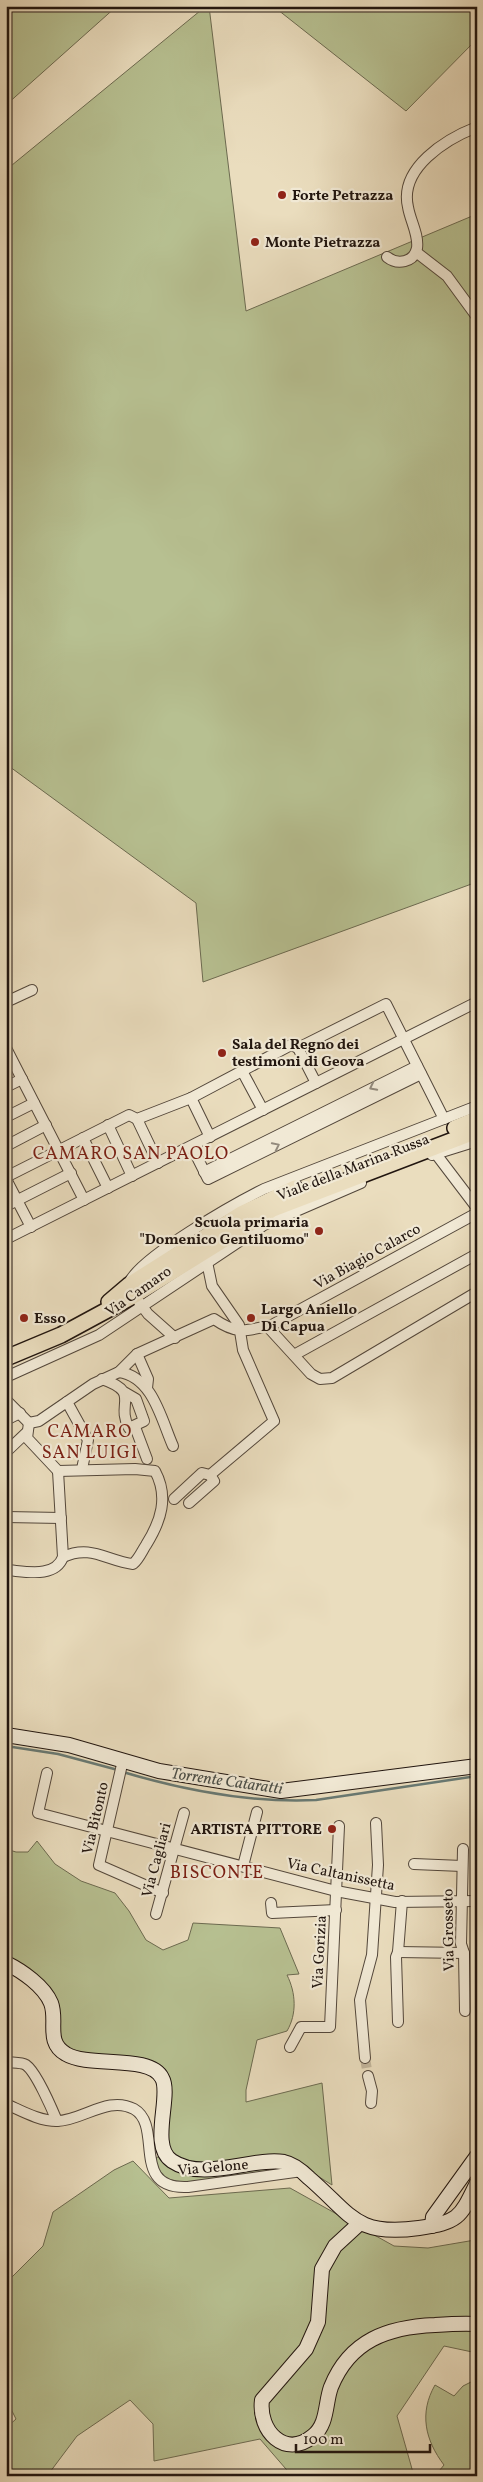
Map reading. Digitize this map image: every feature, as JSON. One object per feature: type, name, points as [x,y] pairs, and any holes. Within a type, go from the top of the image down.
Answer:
[{"type":"main road","name":"Viale della Marina Russa","points":[[135,1296],[241,1214],[269,1199],[477,1119]]},
{"type":"main road","name":"Viale della Marina Russa","points":[[6,1358],[61,1335],[135,1296],[273,1209],[477,1131]]},
{"type":"street","points":[[387,257],[393,262],[400,263],[413,257],[416,252],[416,240],[407,199],[409,182],[424,161],[440,146],[477,127]]},
{"type":"street","points":[[416,252],[447,276],[477,317]]},
{"type":"street","points":[[6,1002],[32,990]]},
{"type":"street","points":[[6,1239],[477,1002]]},
{"type":"street","points":[[298,1048],[386,1004],[444,1119]]},
{"type":"street","points":[[137,1119],[191,1098],[291,1045],[298,1048],[316,1083]]},
{"type":"street","points":[[8,1054],[84,1200]]},
{"type":"street","points":[[192,1147],[204,1172],[419,1070]]},
{"type":"street","points":[[242,1071],[262,1110]]},
{"type":"street","points":[[6,1087],[22,1079]]},
{"type":"street","points":[[191,1098],[210,1137]]},
{"type":"street","points":[[6,1117],[34,1103]]},
{"type":"street","points":[[175,1338],[148,1314],[135,1296],[132,1276],[149,1260],[253,1194],[288,1178],[477,1106]]},
{"type":"street","points":[[31,1227],[6,1178],[59,1150],[129,1115],[137,1119],[158,1163]]},
{"type":"street","points":[[6,1146],[46,1125]]},
{"type":"street","points":[[108,1126],[132,1176]]},
{"type":"street","points":[[83,1138],[108,1188]]},
{"type":"street","name":"Via Camaro","points":[[6,1377],[100,1335],[135,1296],[207,1262],[276,1220],[380,1175],[477,1141]]},
{"type":"street","points":[[436,1154],[477,1208]]},
{"type":"street","points":[[6,1206],[70,1173]]},
{"type":"street","name":"Via Biagio Calarco","points":[[241,1330],[270,1327],[477,1213]]},
{"type":"street","points":[[294,1355],[477,1254]]},
{"type":"street","points":[[207,1262],[212,1286],[241,1330],[243,1350],[274,1421],[210,1475]]},
{"type":"street","points":[[270,1327],[316,1377],[332,1378],[477,1292]]},
{"type":"street","points":[[6,1452],[28,1428],[102,1379],[120,1372],[137,1354],[214,1319],[230,1330],[241,1330]]},
{"type":"street","points":[[137,1354],[148,1379],[147,1388]]},
{"type":"street","points":[[120,1372],[134,1376],[147,1388],[173,1446]]},
{"type":"street","points":[[102,1379],[118,1385],[124,1392],[136,1399],[144,1420],[137,1426],[129,1428],[126,1422],[124,1392]]},
{"type":"street","points":[[6,1400],[20,1413],[28,1428],[27,1438],[58,1471],[63,1557],[60,1564],[49,1571],[6,1570]]},
{"type":"street","points":[[67,1402],[88,1440],[82,1469]]},
{"type":"street","points":[[6,1420],[20,1413]]},
{"type":"street","points":[[137,1426],[148,1459]]},
{"type":"street","points":[[58,1471],[82,1469],[155,1471],[161,1492],[162,1512],[156,1528],[134,1564],[87,1551],[72,1553],[63,1557]]},
{"type":"street","points":[[174,1499],[202,1473],[210,1475],[214,1481],[189,1503]]},
{"type":"street","points":[[6,1516],[61,1518]]},
{"type":"street","points":[[6,1735],[69,1745],[122,1763],[172,1773],[287,1791],[477,1766]]},
{"type":"street","name":"Via Bitonto","points":[[122,1763],[100,1865],[164,1893]]},
{"type":"street","name":"Via Caltanissetta","points":[[47,1773],[38,1813],[336,1891],[374,1899],[477,1901]]},
{"type":"street","points":[[242,1866],[257,1812]]},
{"type":"street","name":"Via Cagliari","points":[[156,1914],[164,1893],[184,1813]]},
{"type":"street","points":[[365,2058],[360,2000],[372,1955],[374,1899],[378,1865],[376,1823]]},
{"type":"street","name":"Via Gorizia","points":[[290,2047],[301,2027],[330,2027],[339,1826]]},
{"type":"street","name":"Via Grosseto","points":[[463,1849],[461,1944],[464,1953],[465,2011]]},
{"type":"street","points":[[414,1864],[462,1866]]},
{"type":"street","points":[[398,2022],[396,1957],[402,1901]]},
{"type":"street","points":[[271,1903],[272,1913],[336,1910]]},
{"type":"street","points":[[398,1952],[464,1953]]},
{"type":"street","points":[[6,1963],[48,1996],[53,2009],[53,2038],[62,2052],[84,2060],[146,2066],[160,2074],[165,2086],[162,2130],[165,2149],[171,2161],[183,2166],[205,2169],[282,2162],[291,2164],[302,2171],[347,2214],[360,2223],[378,2228],[400,2230],[432,2226],[447,2222],[461,2214],[477,2183]]},
{"type":"street","points":[[6,2062],[22,2064],[28,2068],[47,2098],[57,2121]]},
{"type":"street","points":[[368,2076],[372,2091],[370,2103]]},
{"type":"street","name":"Via Gelone","points":[[6,2104],[36,2116],[57,2121],[76,2118],[107,2106],[123,2105],[136,2110],[145,2125],[152,2167],[164,2181],[175,2186],[188,2187],[302,2171]]},
{"type":"street","points":[[432,2226],[433,2217],[477,2156]]},
{"type":"street","points":[[360,2223],[335,2246],[324,2263],[320,2278],[318,2322],[306,2349],[262,2400],[265,2428],[276,2439],[293,2444],[310,2439],[316,2434],[324,2420],[331,2388],[337,2375],[349,2357],[373,2338],[391,2330],[412,2326],[477,2324]]},
{"type":"green space","points":[[6,6],[117,6],[6,105]]},
{"type":"green space","points":[[206,6],[209,6],[246,311],[477,214],[477,882],[203,982],[196,903],[6,764],[6,170]]},
{"type":"green space","points":[[273,6],[477,6],[477,39],[406,111]]},
{"type":"green space","points":[[37,1841],[55,1864],[81,1881],[115,1893],[129,1911],[146,1940],[163,1950],[188,1940],[193,1923],[280,1928],[299,1974],[287,1975],[294,1996],[294,2011],[287,2031],[257,2040],[246,2090],[246,2102],[322,2083],[332,2185],[300,2165],[183,2162],[169,2152],[167,2117],[170,2082],[165,2071],[159,2066],[72,2053],[60,2040],[58,2012],[6,1958],[6,1849],[16,1852],[28,1852]]},
{"type":"green space","points":[[162,2156],[165,2162],[290,2169],[181,2182],[170,2180],[162,2175],[154,2158]]},
{"type":"green space","points":[[133,2161],[169,2198],[290,2188],[394,2246],[428,2248],[475,2240],[477,2233],[477,2353],[444,2346],[397,2416],[414,2476],[292,2476],[260,2439],[154,2461],[153,2424],[130,2400],[77,2436],[47,2476],[6,2476],[6,2428],[16,2419],[6,2399],[6,2283],[43,2246],[53,2212],[114,2170]]},
{"type":"green space","points":[[477,2379],[477,2476],[435,2476],[444,2465],[432,2446],[426,2426],[427,2406],[430,2395],[435,2385],[454,2396],[463,2386]]},
{"type":"waterway","name":"Torrente Cataratti","points":[[6,1746],[58,1754],[118,1770]]},
{"type":"waterway","name":"Torrente Cataratti","points":[[123,1772],[194,1790],[218,1794],[292,1800],[316,1800],[477,1776]]},
{"type":"tunnel","points":[[365,2058],[368,2076]]},
{"type":"place","name":"Forte Petrazza","points":[[282,195]]},
{"type":"place","name":"Monte Pietrazza","points":[[255,242]]},
{"type":"place","name":"Sala del Regno dei testimoni di Geova","points":[[222,1053]]},
{"type":"place","name":"Scuola primaria \"Domenico Gentiluomo\"","points":[[319,1231]]},
{"type":"place","name":"Esso","points":[[24,1318]]},
{"type":"place","name":"Largo Aniello Di Capua","points":[[251,1318]]},
{"type":"place","name":"ARTISTA PITTORE","points":[[332,1829]]},
{"type":"district","name":"CAMARO SAN PAOLO","points":[[131,1153]]},
{"type":"district","name":"CAMARO SAN LUIGI","points":[[90,1441]]},
{"type":"district","name":"BISCONTE","points":[[217,1872]]}]
